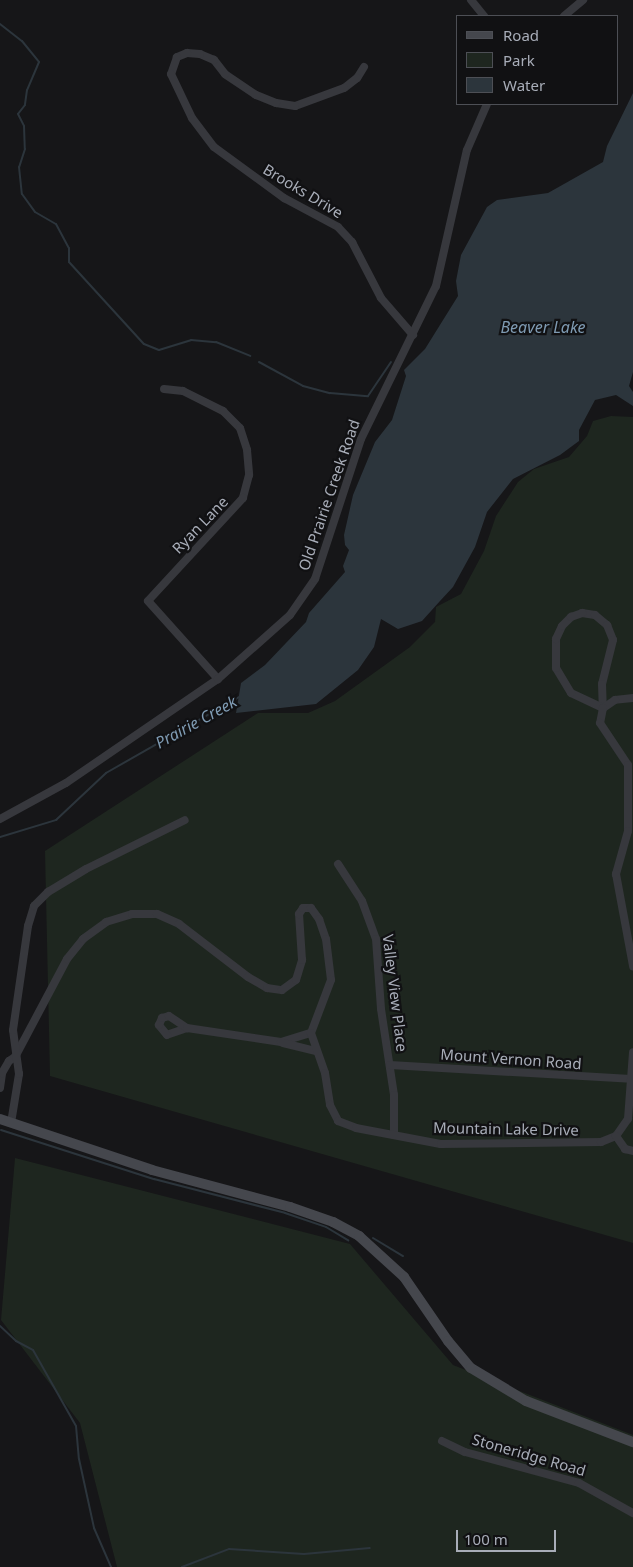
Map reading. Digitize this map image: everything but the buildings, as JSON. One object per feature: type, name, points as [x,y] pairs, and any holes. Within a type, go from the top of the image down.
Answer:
[{"type":"main road","points":[[0,1120],[152,1170],[290,1207],[333,1222],[359,1236],[404,1277],[448,1341],[471,1368],[526,1401],[633,1442]]},
{"type":"street","points":[[471,0],[483,15]]},
{"type":"street","points":[[565,15],[583,0]]},
{"type":"street","name":"Brooks Drive","points":[[364,67],[357,78],[344,88],[295,106],[276,104],[256,95],[225,74],[214,60],[200,54],[186,52],[177,57],[170,74],[192,118],[214,147],[284,198],[319,214],[352,242],[381,298],[413,335]]},
{"type":"street","name":"Old Prairie Creek Road","points":[[0,820],[66,783],[218,679],[290,614],[315,579],[361,439],[436,286],[467,150],[487,105]]},
{"type":"street","name":"Ryan Lane","points":[[164,389],[192,395],[232,419],[244,438],[249,475],[248,487],[237,507],[148,601],[218,679]]},
{"type":"street","points":[[602,708],[571,692],[556,668],[556,639],[562,626],[571,617],[582,613],[595,615],[607,624],[613,640],[611,656],[602,684],[602,708],[600,723],[628,764],[630,808],[628,832],[616,874],[633,966]]},
{"type":"street","points":[[602,708],[616,700],[633,698]]},
{"type":"street","points":[[624,756],[633,763]]},
{"type":"street","points":[[11,1123],[19,1074],[15,1057],[13,1030],[28,926],[34,906],[48,892],[86,869],[185,820]]},
{"type":"street","name":"Valley View Place","points":[[338,864],[362,901],[376,939],[390,1065],[394,1135]]},
{"type":"street","points":[[0,1088],[2,1073],[8,1061],[15,1057],[67,959],[83,939],[106,922],[132,914],[157,914],[179,924],[248,977],[267,988],[282,990],[296,980],[302,960],[299,914],[303,908],[311,908],[319,918],[326,939],[331,980],[311,1034],[281,1042]]},
{"type":"street","points":[[187,1028],[281,1042],[315,1051]]},
{"type":"street","name":"Mountain Lake Drive","points":[[311,1034],[315,1051],[326,1073],[330,1105],[338,1121],[394,1135],[442,1144],[584,1145],[616,1136]]},
{"type":"street","points":[[633,1052],[628,1119],[616,1136],[626,1149],[633,1151]]},
{"type":"street","name":"Mount Vernon Road","points":[[390,1065],[631,1079]]},
{"type":"street","name":"Stoneridge Road","points":[[442,1441],[466,1452],[578,1483],[633,1513]]},
{"type":"green space","points":[[611,416],[633,417],[633,1243],[50,1076],[45,851],[258,713],[308,713],[335,701],[410,647],[435,622],[436,607],[461,594],[484,551],[496,516],[518,482],[534,469],[569,457],[587,436],[593,421]]},
{"type":"green space","points":[[15,1158],[350,1244],[453,1365],[633,1435],[633,1567],[117,1567],[80,1423],[1,1320]]},
{"type":"water","name":"Beaver Lake","points":[[633,93],[633,372],[629,386],[633,392],[633,406],[616,395],[595,400],[579,430],[579,441],[560,455],[513,479],[487,512],[475,547],[453,587],[422,621],[398,629],[381,619],[374,647],[358,670],[316,704],[236,713],[241,683],[265,665],[306,622],[309,613],[345,572],[343,566],[349,550],[345,545],[344,535],[353,495],[375,442],[392,420],[406,376],[404,370],[425,349],[458,296],[456,281],[461,255],[487,207],[497,200],[548,193],[603,162],[607,146]]},
{"type":"waterway","points":[[0,24],[22,41],[39,62],[27,90],[25,105],[18,114],[24,126],[25,149],[19,167],[22,194],[35,212],[56,224],[69,248],[69,262],[144,344],[159,350],[191,340],[216,342],[250,356]]},
{"type":"waterway","points":[[259,362],[303,386],[330,393],[368,396],[391,362]]},
{"type":"waterway","name":"Prairie Creek","points":[[0,837],[56,820],[106,773],[239,697]]},
{"type":"waterway","points":[[1,1130],[154,1179],[285,1213],[326,1227],[348,1240]]},
{"type":"waterway","points":[[373,1238],[403,1256]]},
{"type":"waterway","points":[[0,1326],[16,1341],[33,1350],[76,1426],[79,1459],[94,1528],[111,1567]]},
{"type":"waterway","points":[[182,1567],[229,1549],[304,1554],[370,1548]]}]
